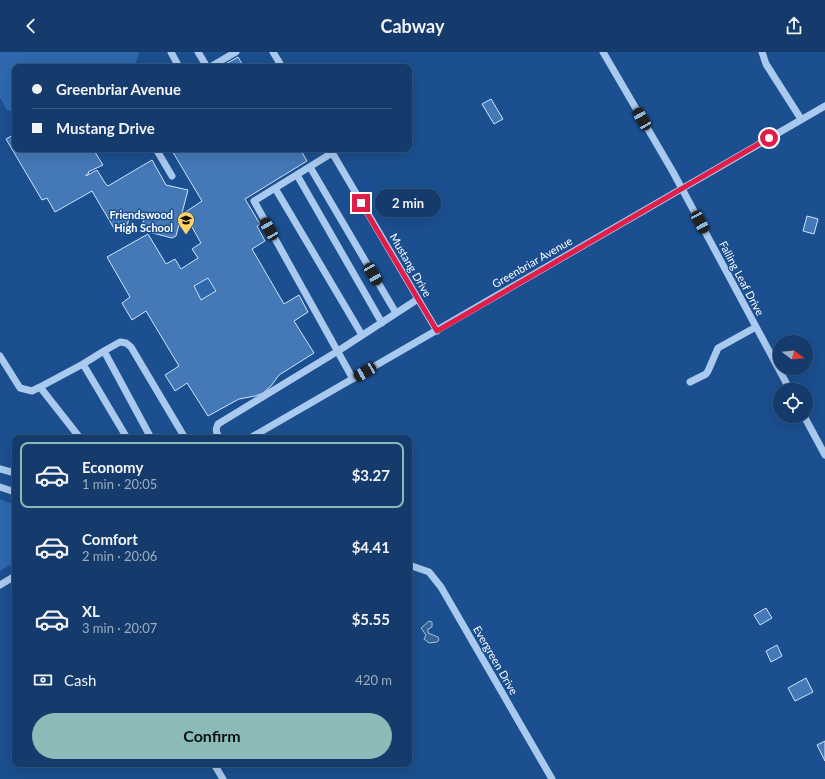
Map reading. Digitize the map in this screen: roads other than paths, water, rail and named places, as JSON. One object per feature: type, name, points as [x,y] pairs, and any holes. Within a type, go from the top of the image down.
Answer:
[{"type":"street","points":[[171,52],[177,64]]},
{"type":"street","points":[[198,52],[206,64]]},
{"type":"street","points":[[273,52],[280,64]]},
{"type":"street","name":"Falling Leaf Drive","points":[[603,52],[682,188],[786,383]]},
{"type":"street","points":[[762,52],[766,64],[801,119]]},
{"type":"street","points":[[213,64],[231,53]]},
{"type":"street","name":"Greenbriar Avenue","points":[[255,435],[825,106]]},
{"type":"street","points":[[158,152],[172,176]]},
{"type":"street","points":[[330,152],[310,167],[254,201],[353,379]]},
{"type":"street","name":"Mustang Drive","points":[[332,152],[437,331]]},
{"type":"street","points":[[310,167],[396,314]]},
{"type":"street","points":[[297,175],[382,323]]},
{"type":"street","points":[[275,188],[362,335]]},
{"type":"street","points":[[218,435],[216,430],[218,424],[338,351],[418,299]]},
{"type":"street","points":[[690,382],[706,374],[718,348],[756,327]]},
{"type":"street","points":[[0,356],[20,388],[32,391],[83,364],[120,342],[126,343],[131,347],[183,435]]},
{"type":"street","points":[[104,351],[149,435]]},
{"type":"street","points":[[83,364],[125,435]]},
{"type":"street","points":[[40,387],[78,435]]},
{"type":"street","points":[[808,423],[825,455]]},
{"type":"street","points":[[0,469],[12,472]]},
{"type":"street","points":[[0,487],[12,491]]},
{"type":"street","name":"Evergreen Drive","points":[[412,566],[429,572],[441,587],[552,779]]},
{"type":"street","points":[[0,585],[12,578]]},
{"type":"street","points":[[216,767],[223,779]]},
{"type":"place","name":"Friendswood High School","points":[[186,235]]}]
